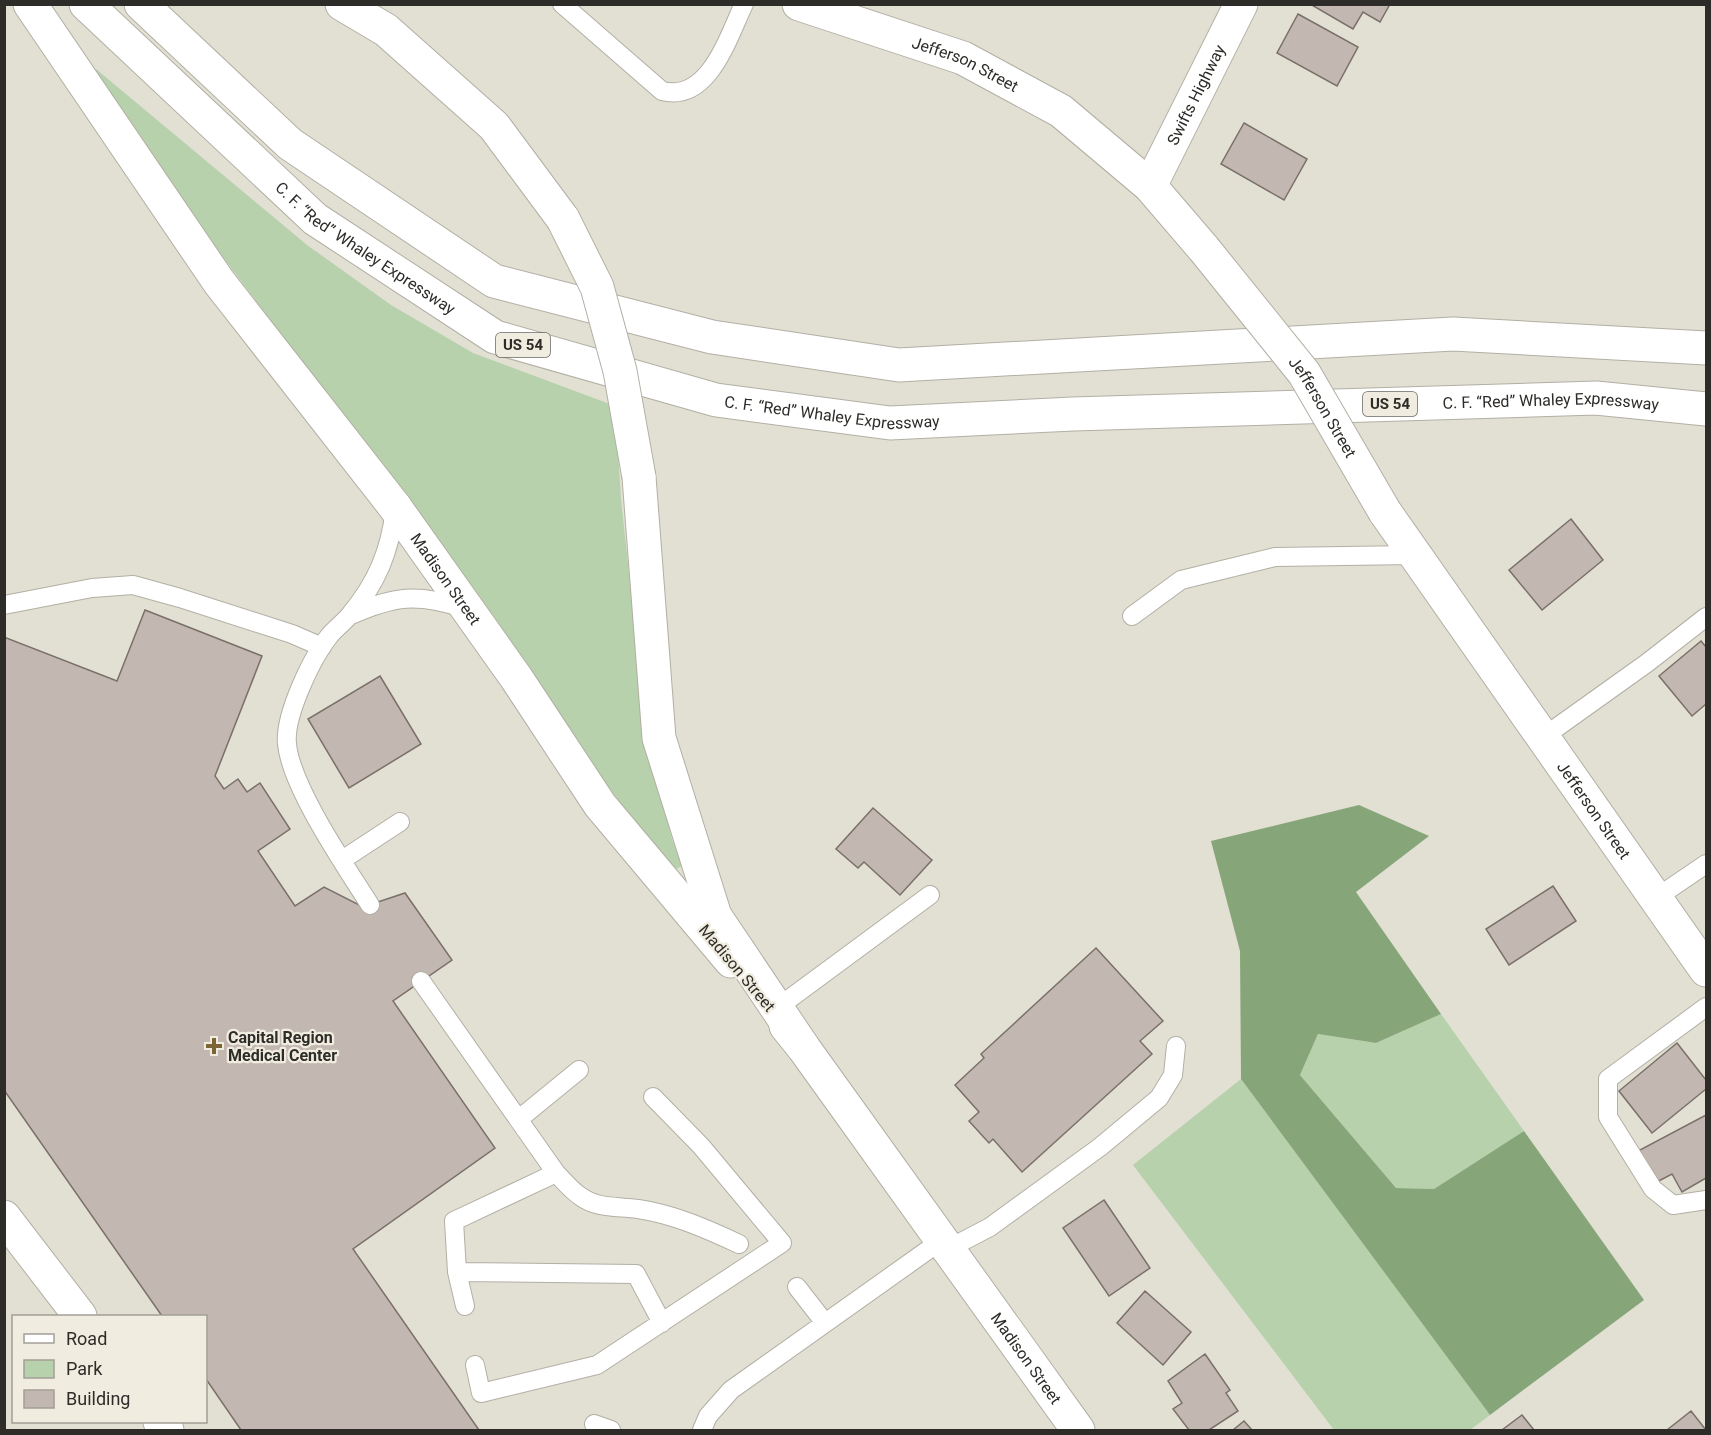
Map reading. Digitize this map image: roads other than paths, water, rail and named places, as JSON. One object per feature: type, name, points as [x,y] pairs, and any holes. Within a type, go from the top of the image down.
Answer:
[{"type":"main road","name":"Madison Street","points":[[30,4],[219,282],[395,507],[517,679],[600,805],[804,1047],[1078,1431]]},
{"type":"main road","name":"C. F. “Red” Whaley Expressway","points":[[86,4],[315,219],[495,337],[716,400],[890,423],[1073,414],[1596,398],[1707,409]]},
{"type":"main road","points":[[141,4],[290,144],[494,281],[712,337],[899,365],[1453,334],[1707,348]]},
{"type":"main road","points":[[342,4],[386,30],[494,126],[562,219],[597,287],[620,371],[639,477],[659,738],[715,916],[804,1047]]},
{"type":"main road","name":"Jefferson Street","points":[[799,4],[963,58],[1061,111],[1150,186],[1304,373],[1385,512],[1414,555],[1707,970]]},
{"type":"main road","name":"Swifts Highway","points":[[1150,186],[1241,4]]},
{"type":"main road","points":[[4,1217],[78,1315]]},
{"type":"lane","points":[[562,4],[662,91],[671,93],[697,85],[711,72],[744,4]]},
{"type":"lane","points":[[370,905],[310,805],[292,766],[286,743],[296,697],[322,647],[368,590],[384,561],[392,535],[395,507]]},
{"type":"lane","points":[[1132,616],[1181,580],[1275,557],[1414,555]]},
{"type":"lane","points":[[4,605],[92,588],[133,585],[292,634],[322,647]]},
{"type":"lane","points":[[349,616],[397,599],[422,597],[467,609]]},
{"type":"lane","points":[[1542,738],[1707,617]]},
{"type":"lane","points":[[342,860],[400,822]]},
{"type":"lane","points":[[1656,898],[1707,864]]},
{"type":"lane","points":[[777,1008],[930,896]]},
{"type":"lane","points":[[421,981],[556,1173],[580,1197],[603,1206],[639,1209],[669,1216],[705,1228],[739,1244]]},
{"type":"lane","points":[[1707,1007],[1608,1079],[1608,1117],[1653,1189],[1673,1205],[1707,1200]]},
{"type":"lane","points":[[702,1431],[708,1416],[731,1390],[825,1323],[945,1244],[990,1227],[1100,1147],[1159,1098],[1173,1075],[1176,1046]]},
{"type":"lane","points":[[519,1119],[579,1070]]},
{"type":"lane","points":[[475,1365],[481,1393],[597,1365],[782,1243],[701,1146],[653,1097]]},
{"type":"lane","points":[[465,1306],[458,1272],[454,1221],[556,1173]]},
{"type":"lane","points":[[458,1272],[636,1274],[662,1323]]},
{"type":"lane","points":[[797,1287],[825,1323]]},
{"type":"lane","points":[[594,1424],[611,1431]]},
{"type":"place","name":"Capital Region Medical Center","points":[[214,1046]]}]
